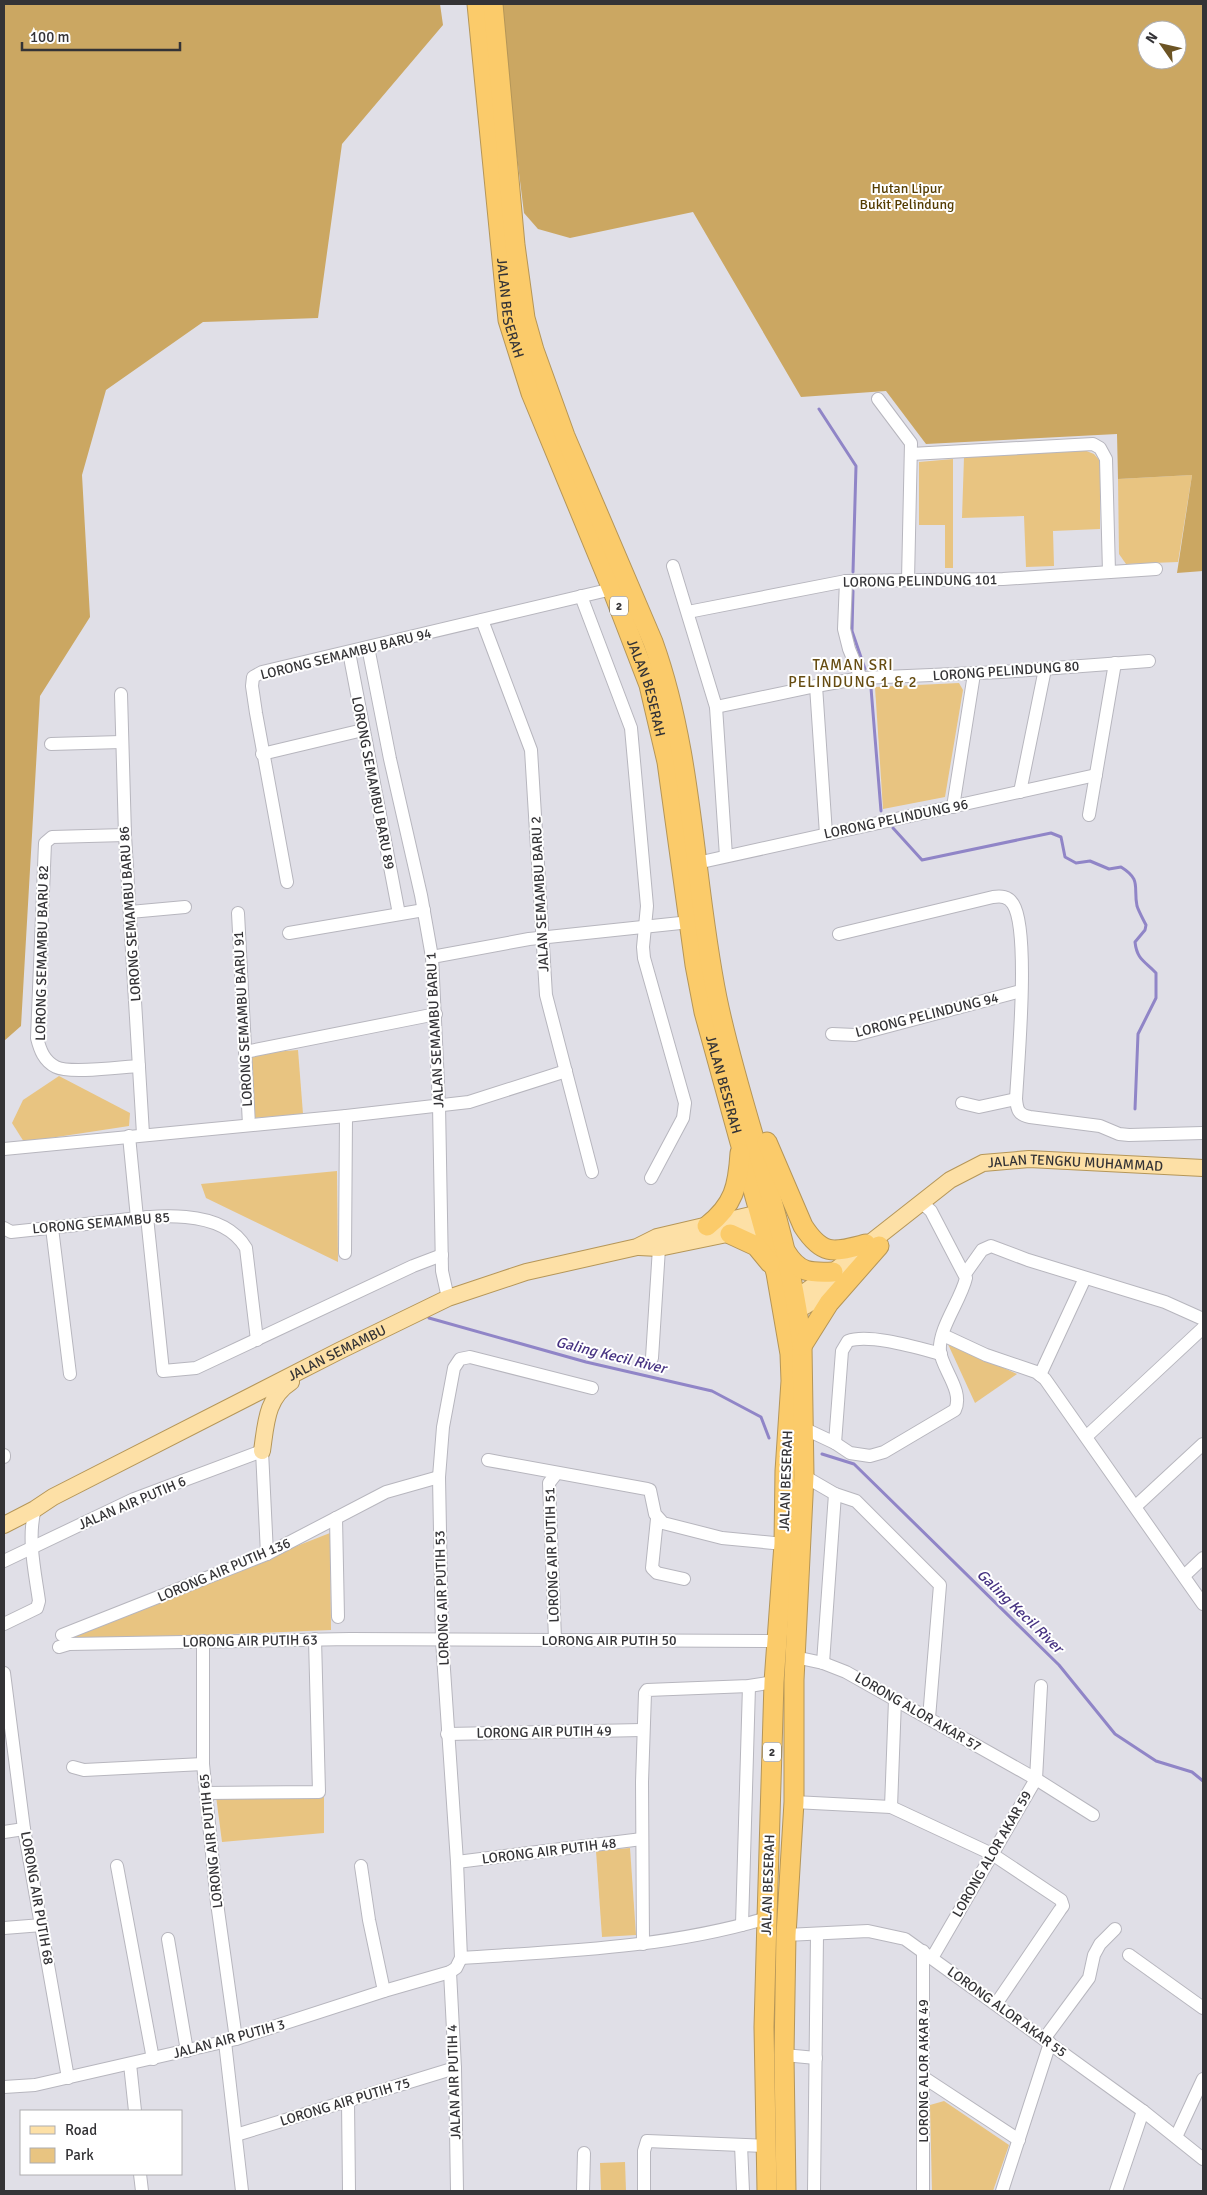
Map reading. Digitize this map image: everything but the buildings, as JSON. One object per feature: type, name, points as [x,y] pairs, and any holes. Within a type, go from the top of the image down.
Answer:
[{"type":"highway","name":"JALAN BESERAH","points":[[477,4],[508,320],[531,394],[612,589],[649,685],[658,719],[671,788],[704,1012],[713,1052],[740,1140],[769,1218],[785,1252],[790,1306],[791,1381],[785,1471],[784,1544],[774,1682],[767,1918],[764,2027],[767,2191]]},
{"type":"highway","name":"JALAN BESERAH","points":[[493,4],[515,245],[525,318],[546,388],[653,642],[666,678],[682,759],[710,962],[719,1009],[769,1218],[776,1273],[790,1306],[802,1346],[804,1476],[795,1657],[794,1802],[786,1935],[784,2055],[786,2191]]},
{"type":"highway","points":[[719,1009],[763,1135],[803,1226],[816,1243],[834,1252],[872,1245]]},
{"type":"highway","points":[[707,1226],[727,1208],[733,1195],[739,1164],[740,1140]]},
{"type":"highway","points":[[730,1234],[749,1241],[761,1250],[776,1273]]},
{"type":"highway","points":[[802,1346],[829,1303],[872,1245]]},
{"type":"highway","points":[[785,1252],[793,1263],[806,1271],[833,1272]]},
{"type":"main road","name":"JALAN TENGKU MUHAMMAD","points":[[790,1306],[816,1299],[872,1245],[921,1202],[950,1180],[983,1163],[1029,1159],[1203,1168]]},
{"type":"main road","name":"JALAN SEMAMBU","points":[[658,1243],[707,1226],[769,1218]]},
{"type":"main road","name":"JALAN SEMAMBU","points":[[4,1525],[53,1497],[339,1351],[448,1298],[526,1272],[658,1243],[730,1234],[769,1218]]},
{"type":"main road","name":"JALAN TENGKU MUHAMMAD","points":[[790,1306],[833,1272],[872,1245]]},
{"type":"main road","points":[[262,1451],[268,1410],[274,1397],[284,1387],[339,1351]]},
{"type":"main road","name":"JALAN SEMAMBU","points":[[4,1514],[23,1504],[53,1497]]},
{"type":"street","points":[[878,399],[911,443],[908,580]]},
{"type":"street","points":[[911,454],[1093,444],[1100,448],[1106,459],[1109,572]]},
{"type":"street","points":[[673,566],[716,707],[726,856]]},
{"type":"street","name":"LORONG PELINDUNG 101","points":[[688,612],[846,581],[1003,579],[1156,568]]},
{"type":"street","points":[[846,581],[844,629],[849,649],[861,678]]},
{"type":"street","name":"LORONG SEMAMBU BARU 94","points":[[286,882],[262,754],[252,686],[253,677],[262,672],[612,589]]},
{"type":"street","points":[[581,596],[631,728],[647,906],[643,947],[644,958],[686,1110],[651,1178]]},
{"type":"street","name":"JALAN SEMAMBU BARU 2","points":[[482,620],[531,750],[534,769],[541,939],[548,1009],[592,1172]]},
{"type":"street","name":"JALAN SEMAMBU BARU 1","points":[[368,647],[386,740],[424,910],[432,957],[439,1105],[442,1271],[448,1298]]},
{"type":"street","name":"LORONG SEMAMBU BARU 89","points":[[349,652],[399,914]]},
{"type":"street","name":"LORONG PELINDUNG 80","points":[[716,707],[861,678],[974,674],[1149,661]]},
{"type":"street","points":[[1090,815],[1115,663]]},
{"type":"street","points":[[1020,792],[1045,669]]},
{"type":"street","points":[[953,806],[974,674]]},
{"type":"street","points":[[816,686],[826,834]]},
{"type":"street","name":"LORONG SEMAMBU BARU 86","points":[[121,694],[125,835],[143,1134]]},
{"type":"street","points":[[262,754],[363,730]]},
{"type":"street","points":[[51,744],[121,742]]},
{"type":"street","name":"LORONG PELINDUNG 96","points":[[696,863],[1096,775]]},
{"type":"street","name":"LORONG SEMAMBU BARU 82","points":[[125,835],[52,837],[47,840],[44,846],[37,1038],[40,1050],[58,1068],[91,1069],[139,1066]]},
{"type":"street","points":[[839,934],[1002,896],[1014,904],[1022,939],[1017,1110],[1024,1116],[1100,1126],[1119,1134],[1203,1133]]},
{"type":"street","points":[[130,912],[185,908]]},
{"type":"street","points":[[289,933],[424,910]]},
{"type":"street","name":"LORONG SEMAMBU BARU 91","points":[[238,913],[249,1125]]},
{"type":"street","points":[[432,957],[529,939],[690,922]]},
{"type":"street","name":"LORONG PELINDUNG 94","points":[[832,1034],[855,1035],[1021,991]]},
{"type":"street","points":[[245,1052],[436,1014]]},
{"type":"street","name":"LORONG SEMAMBU BARU 91","points":[[4,1149],[143,1134],[346,1116],[469,1102],[566,1071]]},
{"type":"street","points":[[962,1103],[979,1107],[1016,1099]]},
{"type":"street","points":[[345,1253],[346,1116]]},
{"type":"street","points":[[129,1136],[164,1371],[196,1368],[412,1266],[442,1255]]},
{"type":"street","points":[[802,1428],[835,1443],[850,1453],[875,1455],[884,1452],[955,1410],[957,1403],[956,1392],[941,1354],[940,1344],[965,1281],[965,1274],[931,1211],[921,1202]]},
{"type":"street","name":"LORONG SEMAMBU 85","points":[[4,1228],[11,1232],[166,1215],[205,1220],[242,1241],[248,1256],[257,1340]]},
{"type":"street","points":[[52,1228],[70,1374]]},
{"type":"street","points":[[652,1358],[658,1243]]},
{"type":"street","points":[[965,1274],[982,1250],[991,1246],[1028,1260],[1165,1302],[1203,1319]]},
{"type":"street","points":[[1040,1374],[1085,1278]]},
{"type":"street","points":[[1087,1436],[1203,1328]]},
{"type":"street","points":[[943,1335],[986,1355],[1040,1374],[1046,1379],[1203,1604]]},
{"type":"street","points":[[835,1443],[842,1351],[848,1341],[856,1339],[892,1342],[941,1354]]},
{"type":"street","name":"LORONG AIR PUTIH 53","points":[[461,1958],[457,1862],[442,1640],[439,1478],[443,1426],[454,1368],[460,1359],[470,1357],[592,1388]]},
{"type":"street","points":[[1136,1506],[1203,1444]]},
{"type":"street","points":[[262,1451],[267,1554]]},
{"type":"street","name":"JALAN AIR PUTIH 6","points":[[4,1562],[32,1546],[134,1499],[262,1451]]},
{"type":"street","points":[[488,1460],[650,1490],[657,1519],[652,1568],[657,1573],[684,1579]]},
{"type":"street","name":"LORONG AIR PUTIH 51","points":[[555,1639],[549,1483],[556,1474]]},
{"type":"street","points":[[804,1476],[835,1494],[856,1501],[940,1585],[929,1718]]},
{"type":"street","name":"LORONG AIR PUTIH 136","points":[[60,1641],[267,1554],[386,1492],[439,1478]]},
{"type":"street","points":[[823,1663],[835,1494]]},
{"type":"street","points":[[4,1624],[37,1608],[39,1601],[32,1546],[35,1509]]},
{"type":"street","points":[[336,1518],[338,1617]]},
{"type":"street","points":[[657,1519],[662,1523],[722,1538],[784,1544]]},
{"type":"street","points":[[1184,1576],[1203,1558]]},
{"type":"street","points":[[206,1793],[319,1792],[315,1639]]},
{"type":"street","name":"LORONG AIR PUTIH 63","points":[[60,1641],[69,1644],[315,1639],[442,1640]]},
{"type":"street","name":"LORONG AIR PUTIH 50","points":[[442,1640],[776,1641]]},
{"type":"street","name":"LORONG AIR PUTIH 65","points":[[203,1641],[203,1764],[231,2041],[236,2135],[242,2191]]},
{"type":"street","name":"LORONG ALOR AKAR 57","points":[[795,1657],[823,1663],[846,1672],[1036,1779],[1093,1815]]},
{"type":"street","name":"LORONG AIR PUTIH 68","points":[[4,1673],[7,1718],[24,1829],[68,2078]]},
{"type":"street","points":[[643,1944],[642,1730],[647,1690],[750,1686],[774,1682]]},
{"type":"street","points":[[742,1926],[750,1686]]},
{"type":"street","name":"LORONG ALOR AKAR 59","points":[[927,1954],[992,1854],[1036,1779],[1041,1686]]},
{"type":"street","points":[[891,1807],[895,1700]]},
{"type":"street","name":"LORONG AIR PUTIH 49","points":[[447,1734],[642,1730]]},
{"type":"street","points":[[73,1767],[84,1770],[203,1764]]},
{"type":"street","points":[[794,1802],[891,1807],[992,1854],[1061,1900],[1063,1906],[996,2004]]},
{"type":"street","points":[[4,1832],[24,1829]]},
{"type":"street","name":"LORONG AIR PUTIH 48","points":[[457,1862],[642,1839]]},
{"type":"street","points":[[117,1866],[152,2059]]},
{"type":"street","points":[[361,1866],[368,1920],[384,1991]]},
{"type":"street","points":[[450,1972],[456,1968],[461,1958],[643,1944],[742,1926],[767,1918]]},
{"type":"street","points":[[4,1928],[42,1924]]},
{"type":"street","points":[[1002,2191],[1019,2140],[1047,2041],[1089,1978],[1094,1954],[1100,1944],[1114,1929]]},
{"type":"street","name":"LORONG ALOR AKAR 55","points":[[786,1935],[817,1935],[868,1931],[905,1939],[1143,2111],[1203,2159]]},
{"type":"street","points":[[814,2191],[817,1935]]},
{"type":"street","points":[[168,1939],[187,2051]]},
{"type":"street","name":"LORONG ALOR AKAR 49","points":[[923,2191],[923,2077],[927,1954]]},
{"type":"street","points":[[1129,1955],[1203,2008]]},
{"type":"street","name":"JALAN AIR PUTIH 3","points":[[4,2087],[35,2086],[231,2041],[384,1991],[450,1972]]},
{"type":"street","name":"JALAN AIR PUTIH 4","points":[[450,1972],[455,2068],[457,2191]]},
{"type":"street","points":[[784,2055],[816,2058]]},
{"type":"street","points":[[130,2064],[135,2110]]},
{"type":"street","name":"LORONG AIR PUTIH 75","points":[[236,2135],[455,2068]]},
{"type":"street","points":[[923,2077],[1019,2140]]},
{"type":"street","points":[[1176,2137],[1203,2079]]},
{"type":"street","points":[[348,2101],[349,2191]]},
{"type":"street","points":[[1116,2191],[1143,2111]]},
{"type":"street","points":[[644,2191],[644,2151],[647,2141],[767,2146]]},
{"type":"street","points":[[741,2145],[743,2191]]},
{"type":"street","points":[[583,2191],[584,2153]]},
{"type":"street","points":[[140,2175],[142,2191]]},
{"type":"green space","points":[[4,4],[440,4],[443,25],[342,144],[318,318],[203,322],[106,390],[82,475],[90,617],[40,696],[21,1026],[4,1041]]},
{"type":"green space","name":"Hutan Lipur Bukit Pelindung","points":[[498,4],[1203,4],[1203,571],[1177,573],[1192,475],[1118,479],[1117,434],[926,444],[886,391],[801,397],[693,212],[570,238],[538,229],[524,213]]},
{"type":"green space","points":[[1084,450],[1094,454],[1100,461],[1100,529],[1053,531],[1054,566],[1026,567],[1024,516],[962,518],[964,457]]},
{"type":"green space","points":[[953,459],[953,568],[945,568],[945,525],[919,525],[919,462]]},
{"type":"green space","points":[[1192,475],[1178,562],[1126,564],[1119,554],[1118,479]]},
{"type":"green space","points":[[959,683],[963,690],[945,797],[883,809],[875,687]]},
{"type":"green space","points":[[298,1050],[303,1114],[253,1118],[248,1054]]},
{"type":"green space","points":[[59,1076],[130,1113],[129,1126],[24,1142],[12,1123],[23,1100]]},
{"type":"green space","points":[[337,1171],[338,1262],[206,1198],[201,1184]]},
{"type":"green space","points":[[947,1342],[1017,1374],[975,1403]]},
{"type":"green space","points":[[330,1533],[331,1630],[62,1641],[59,1639]]},
{"type":"green space","points":[[216,1796],[324,1797],[324,1833],[222,1842]]},
{"type":"green space","points":[[630,1848],[636,1935],[602,1937],[596,1851]]},
{"type":"green space","points":[[944,2101],[1009,2145],[993,2191],[932,2191],[930,2105]]},
{"type":"green space","points":[[625,2162],[626,2191],[601,2191],[600,2163]]},
{"type":"waterway","points":[[819,409],[856,466],[853,572]]},
{"type":"waterway","points":[[853,591],[852,631],[865,669]]},
{"type":"waterway","points":[[871,688],[881,811]]},
{"type":"waterway","points":[[893,828],[922,860],[1051,833],[1061,837],[1065,857],[1076,863],[1090,861],[1109,869],[1121,867],[1132,876],[1135,884],[1137,906],[1146,925],[1145,930],[1135,942],[1136,948],[1142,960],[1156,973],[1156,998],[1138,1034],[1135,1109]]},
{"type":"waterway","name":"Galing Kecil River","points":[[429,1318],[586,1362],[712,1391],[761,1417],[769,1438]]},
{"type":"waterway","name":"Galing Kecil River","points":[[822,1454],[854,1464],[1059,1665],[1115,1734],[1156,1761],[1192,1772],[1203,1781]]},
{"type":"district","name":"TAMAN SRI PELINDUNG 1 & 2","points":[[853,674]]}]
